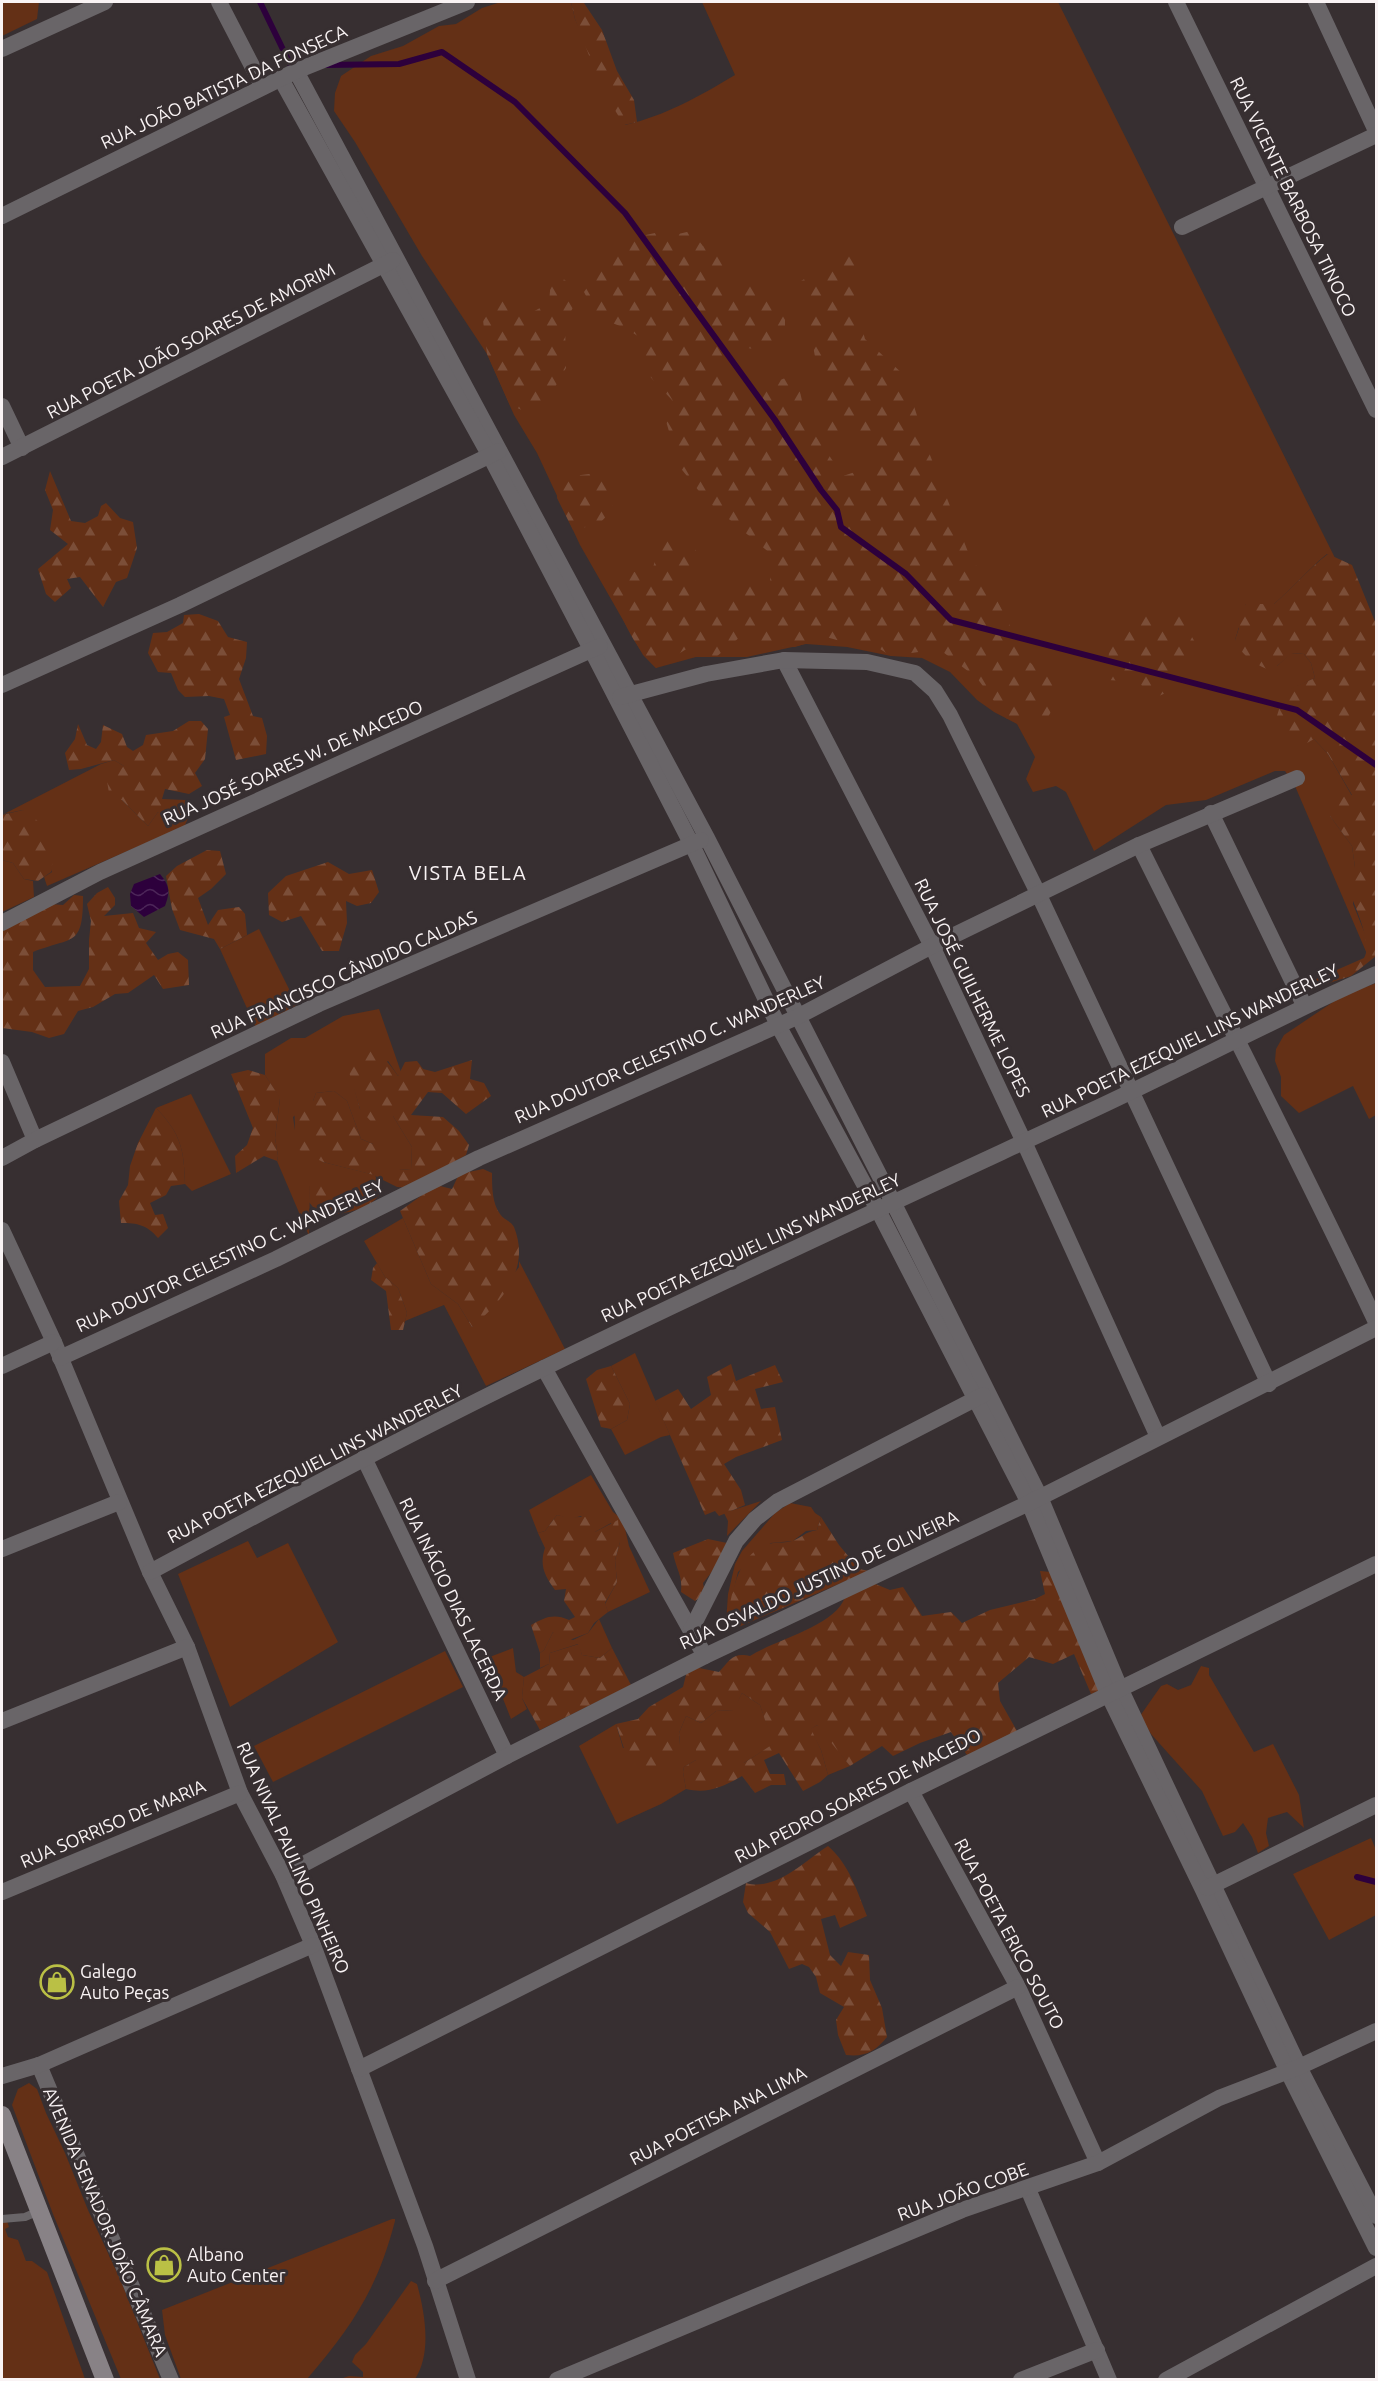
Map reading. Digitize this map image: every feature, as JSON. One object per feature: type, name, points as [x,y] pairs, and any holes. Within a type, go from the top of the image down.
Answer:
[{"type":"main road","points":[[2,2115],[105,2379]]},
{"type":"street","points":[[2,49],[105,2]]},
{"type":"street","points":[[219,2],[263,87]]},
{"type":"street","name":"RUA JOÃO BATISTA DA FONSECA","points":[[2,216],[289,75],[466,2]]},
{"type":"street","name":"RUA VICENTE BARBOSA TINOCO","points":[[1176,2],[1377,410]]},
{"type":"street","points":[[1182,227],[1377,133],[1316,2]]},
{"type":"street","points":[[289,75],[495,453],[700,841],[797,1017],[893,1202],[981,1396]]},
{"type":"street","name":"RUA POETA JOÃO SOARES DE AMORIM","points":[[2,457],[391,261]]},
{"type":"street","points":[[2,406],[22,448]]},
{"type":"street","points":[[2,685],[180,605],[495,453]]},
{"type":"street","name":"RUA JOSÉ SOARES W. DE MACEDO","points":[[2,923],[100,872],[597,647]]},
{"type":"street","points":[[623,696],[706,675],[784,660],[867,662],[903,669],[925,680],[950,715],[1038,893],[1269,1384]]},
{"type":"street","name":"RUA JOSÉ GUILHERME LOPES","points":[[784,660],[932,946],[1158,1437]]},
{"type":"street","name":"RUA DOUTOR CELESTINO C. WANDERLEY","points":[[60,1358],[276,1259],[479,1158],[797,1017],[932,946],[1139,845],[1298,778]]},
{"type":"street","points":[[1211,813],[1304,1005]]},
{"type":"street","points":[[700,841],[778,1025],[981,1396],[1035,1500],[1114,1691],[1209,1887],[1377,2248]]},
{"type":"street","name":"RUA FRANCISCO CÂNDIDO CALDAS","points":[[2,1158],[319,1004],[700,841]]},
{"type":"street","points":[[1139,845],[1236,1040],[1310,1181],[1377,1322]]},
{"type":"street","name":"RUA POETA EZEQUIEL LINS WANDERLEY","points":[[150,1572],[364,1458],[544,1368],[877,1208],[1132,1092],[1304,1005],[1377,974]]},
{"type":"street","points":[[2,1062],[35,1140]]},
{"type":"street","name":"RUA NIVAL PAULINO PINHEIRO","points":[[2,1230],[54,1342],[150,1572],[187,1647],[240,1792],[283,1875],[312,1945],[425,2247],[468,2379]]},
{"type":"street","name":"RUA OSVALDO JUSTINO DE OLIVEIRA","points":[[283,1875],[507,1756],[705,1656],[1035,1500],[1377,1328]]},
{"type":"street","points":[[2,1366],[54,1342]]},
{"type":"street","points":[[544,1368],[705,1656]]},
{"type":"street","points":[[691,1629],[736,1541],[755,1519],[778,1501],[981,1396]]},
{"type":"street","name":"RUA INÁCIO DIAS LACERDA","points":[[364,1458],[507,1756]]},
{"type":"street","points":[[2,1549],[119,1502]]},
{"type":"street","name":"RUA PEDRO SOARES DE MACEDO","points":[[359,2069],[910,1791],[1377,1564]]},
{"type":"street","points":[[2,1721],[187,1647]]},
{"type":"street","name":"RUA POETA ERICO SOUTO","points":[[910,1791],[1018,1987],[1098,2163]]},
{"type":"street","name":"RUA SORRISO DE MARIA","points":[[2,1892],[240,1792]]},
{"type":"street","points":[[1209,1887],[1377,1805]]},
{"type":"street","points":[[2,2076],[39,2065],[312,1945]]},
{"type":"street","name":"RUA POETISA ANA LIMA","points":[[435,2280],[1018,1987]]},
{"type":"street","name":"RUA JOÃO COBE","points":[[557,2379],[962,2210],[1098,2163],[1219,2098],[1293,2070],[1377,2031]]},
{"type":"street","name":"AVENIDA SENADOR JOÃO CÂMARA","points":[[39,2065],[171,2379]]},
{"type":"street","points":[[1293,2070],[1377,2216]]},
{"type":"street","points":[[1028,2189],[1109,2379]]},
{"type":"street","points":[[1166,2379],[1377,2266]]},
{"type":"street","points":[[1021,2379],[1097,2350]]},
{"type":"lane","points":[[2,2219],[25,2217],[39,2211]]},
{"type":"green space","points":[[2,2],[39,2],[37,19],[2,36]]},
{"type":"green space","points":[[501,2],[571,2],[575,19],[625,125],[669,111],[735,75],[702,2],[1058,2],[1335,558],[1327,554],[1274,604],[1246,604],[1235,640],[1277,666],[1291,653],[1304,654],[1311,663],[1315,678],[1285,692],[1314,739],[1328,754],[1352,796],[1330,816],[1352,846],[1355,867],[1353,904],[1368,941],[1367,954],[1295,786],[1285,771],[1275,771],[1206,800],[1166,805],[1094,851],[1066,792],[1056,786],[1033,792],[1026,779],[1035,757],[1017,724],[977,700],[950,672],[922,658],[891,656],[847,647],[806,644],[747,657],[696,657],[656,668],[643,655],[580,545],[537,453],[514,415],[487,354],[422,256],[355,142],[334,111],[335,93],[341,76],[371,56],[403,46],[439,26],[456,24],[482,8]]},
{"type":"green space","points":[[571,2],[584,3],[602,30],[617,71],[634,100],[637,122],[624,125],[602,89],[575,19]]},
{"type":"green space","points":[[691,231],[703,246],[723,246],[730,265],[721,282],[743,282],[771,291],[785,312],[785,341],[759,350],[742,347],[725,367],[735,392],[772,383],[796,374],[807,423],[843,476],[867,468],[879,455],[856,443],[855,429],[845,434],[828,433],[823,416],[827,389],[816,362],[801,281],[818,271],[833,254],[855,254],[858,267],[853,279],[855,304],[865,339],[904,375],[928,450],[970,557],[988,582],[1027,660],[1063,689],[1046,721],[1017,717],[1007,719],[977,678],[939,649],[891,656],[869,642],[844,642],[826,637],[795,647],[757,646],[746,632],[716,657],[688,648],[656,668],[640,649],[622,618],[609,584],[616,573],[652,571],[662,537],[680,540],[696,550],[694,579],[718,612],[743,630],[720,601],[732,583],[770,585],[771,554],[706,500],[679,466],[666,421],[672,400],[642,368],[641,338],[625,328],[597,317],[584,292],[607,260],[627,239],[655,233],[670,236]]},
{"type":"green space","points":[[561,277],[571,285],[575,304],[565,322],[566,368],[550,396],[538,410],[522,410],[510,405],[487,354],[483,320],[504,296],[529,314],[549,303],[551,279]]},
{"type":"green space","points":[[50,471],[71,521],[85,523],[98,516],[101,506],[106,503],[120,518],[133,522],[137,548],[127,578],[116,582],[103,607],[80,577],[67,579],[71,588],[55,602],[46,594],[38,569],[68,544],[50,530],[53,510],[45,490]]},
{"type":"green space","points":[[561,472],[573,476],[597,473],[613,486],[613,509],[599,524],[573,530],[557,498]]},
{"type":"green space","points":[[1328,554],[1352,565],[1376,624],[1376,956],[1351,976],[1320,986],[1316,979],[1364,958],[1366,951],[1361,920],[1345,880],[1355,867],[1352,846],[1330,816],[1330,799],[1352,795],[1328,754],[1314,739],[1307,743],[1283,738],[1272,731],[1285,691],[1315,678],[1311,663],[1304,654],[1292,653],[1277,666],[1267,669],[1256,664],[1244,654],[1235,640],[1239,628],[1235,622],[1246,604],[1274,604]]},
{"type":"green space","points":[[1130,611],[1162,618],[1180,616],[1200,651],[1186,666],[1168,692],[1152,699],[1139,682],[1108,680],[1109,645]]},
{"type":"green space","points":[[199,614],[218,621],[228,637],[247,642],[246,658],[239,679],[253,716],[262,718],[267,736],[266,754],[236,760],[224,717],[230,715],[224,699],[209,696],[185,697],[178,690],[171,673],[158,672],[148,653],[153,633],[167,632],[183,623],[184,615]]},
{"type":"green space","points":[[189,721],[201,721],[208,729],[205,759],[195,773],[202,786],[189,794],[165,789],[162,799],[185,800],[191,812],[184,827],[176,830],[165,829],[158,812],[148,826],[122,800],[110,799],[107,781],[124,766],[114,760],[69,770],[65,753],[75,739],[78,724],[87,745],[96,749],[101,742],[103,725],[122,734],[127,747],[133,751],[143,745],[146,735],[173,731]]},
{"type":"green space","points":[[114,760],[124,766],[122,800],[148,826],[158,812],[176,830],[47,886],[44,877],[52,872],[23,810],[4,814],[101,764]]},
{"type":"green space","points":[[23,810],[44,829],[53,853],[51,872],[38,881],[24,879],[13,863],[2,860],[2,815]]},
{"type":"green space","points":[[207,850],[220,851],[226,874],[198,898],[208,925],[218,910],[239,907],[245,914],[247,935],[220,949],[214,939],[180,930],[172,909],[166,876],[177,866]]},
{"type":"green space","points":[[2,860],[13,863],[24,879],[33,881],[34,897],[2,912]]},
{"type":"green space","points":[[328,862],[349,874],[372,870],[379,892],[371,903],[357,906],[346,901],[347,923],[339,951],[322,951],[301,916],[282,922],[269,915],[268,893],[286,876]]},
{"type":"green space","points":[[108,887],[115,898],[115,905],[104,916],[133,913],[139,928],[156,932],[146,943],[158,960],[168,954],[178,952],[188,960],[189,985],[163,989],[154,975],[128,993],[115,994],[93,1007],[78,1011],[64,1034],[49,1038],[32,1032],[2,1028],[2,931],[50,904],[63,905],[74,895],[83,896],[81,924],[73,938],[33,952],[33,970],[45,987],[80,986],[89,969],[91,921],[87,904],[97,893]]},
{"type":"green space","points":[[259,929],[297,1005],[256,1028],[220,949]]},
{"type":"green space","points":[[1376,983],[1376,1115],[1369,1119],[1353,1086],[1299,1113],[1281,1096],[1281,1077],[1275,1061],[1276,1049],[1284,1035],[1342,996]]},
{"type":"green space","points":[[379,1009],[401,1072],[398,1076],[388,1061],[354,1087],[360,1109],[393,1116],[412,1147],[411,1169],[399,1170],[409,1188],[397,1187],[379,1178],[373,1144],[361,1139],[347,1101],[334,1091],[316,1093],[313,1101],[293,1117],[296,1137],[323,1162],[375,1175],[381,1192],[364,1200],[310,1185],[309,1236],[277,1161],[275,1138],[280,1099],[265,1075],[265,1054],[291,1038],[305,1038],[343,1016]]},
{"type":"green space","points":[[350,1046],[378,1054],[388,1062],[398,1076],[405,1062],[417,1061],[423,1069],[435,1072],[472,1060],[470,1079],[484,1083],[491,1096],[466,1114],[442,1093],[428,1092],[411,1115],[443,1117],[459,1131],[469,1145],[466,1155],[409,1188],[399,1183],[398,1170],[411,1169],[412,1147],[393,1116],[374,1125],[360,1109],[346,1062]]},
{"type":"green space","points":[[248,1070],[265,1075],[280,1098],[275,1138],[278,1156],[277,1161],[264,1156],[236,1173],[235,1156],[247,1145],[253,1128],[231,1074]]},
{"type":"green space","points":[[334,1091],[347,1101],[361,1139],[373,1144],[382,1155],[379,1178],[323,1162],[291,1146],[295,1130],[295,1101],[313,1101],[316,1093]]},
{"type":"green space","points":[[191,1094],[231,1174],[192,1191],[185,1184],[180,1143],[171,1126],[156,1108]]},
{"type":"green space","points":[[156,1108],[171,1126],[180,1143],[185,1184],[171,1186],[166,1195],[150,1203],[155,1215],[163,1214],[168,1228],[158,1238],[142,1226],[121,1223],[119,1201],[128,1185],[130,1166],[138,1143]]},
{"type":"green space","points":[[483,1169],[492,1173],[495,1205],[502,1216],[514,1227],[519,1257],[511,1283],[503,1295],[472,1327],[458,1304],[431,1284],[400,1211],[436,1185],[452,1189],[459,1174]]},
{"type":"green space","points":[[321,1181],[363,1200],[381,1192],[376,1199],[362,1208],[321,1217],[309,1202],[310,1185]]},
{"type":"green space","points":[[403,1218],[431,1284],[458,1304],[472,1327],[519,1267],[519,1261],[565,1349],[486,1386],[444,1305],[405,1321],[407,1313],[398,1288],[385,1277],[364,1241]]},
{"type":"green space","points":[[377,1263],[385,1277],[398,1288],[407,1313],[403,1330],[391,1330],[386,1291],[371,1280],[373,1268]]},
{"type":"green space","points":[[635,1353],[670,1435],[661,1437],[625,1455],[611,1429],[627,1420],[630,1404],[611,1366]]},
{"type":"green space","points":[[731,1364],[736,1381],[775,1365],[783,1382],[755,1389],[761,1409],[775,1407],[782,1440],[736,1457],[724,1464],[741,1490],[745,1505],[719,1516],[715,1511],[705,1515],[655,1401],[678,1389],[691,1409],[711,1395],[707,1377]]},
{"type":"green space","points":[[611,1366],[630,1404],[627,1420],[611,1429],[601,1427],[586,1379],[597,1370]]},
{"type":"green space","points":[[591,1475],[613,1512],[623,1520],[629,1546],[650,1592],[608,1612],[605,1604],[617,1582],[615,1560],[620,1542],[611,1523],[595,1532],[581,1516],[570,1519],[557,1515],[545,1531],[538,1533],[529,1510]]},
{"type":"green space","points":[[761,1501],[727,1536],[728,1521],[724,1513]]},
{"type":"green space","points":[[790,1503],[811,1507],[821,1517],[817,1530],[806,1531],[793,1541],[771,1543],[738,1572],[726,1623],[728,1594],[735,1564],[742,1551],[775,1513]]},
{"type":"green space","points":[[557,1515],[594,1517],[595,1532],[618,1520],[620,1542],[615,1560],[617,1582],[605,1603],[608,1612],[594,1623],[588,1633],[564,1642],[553,1632],[544,1650],[540,1653],[531,1625],[550,1617],[569,1620],[575,1617],[564,1601],[566,1589],[555,1590],[543,1566],[545,1548],[538,1533],[545,1531]]},
{"type":"green space","points":[[821,1517],[839,1545],[859,1569],[869,1571],[734,1629],[726,1623],[738,1575],[751,1555],[773,1543],[792,1541],[817,1530]]},
{"type":"green space","points":[[708,1539],[727,1543],[718,1564],[703,1583],[705,1594],[695,1601],[681,1592],[680,1577],[673,1553]]},
{"type":"green space","points":[[248,1541],[257,1558],[288,1543],[338,1642],[230,1707],[178,1574]]},
{"type":"green space","points":[[1040,1571],[1051,1572],[1111,1686],[1091,1694],[1074,1654],[1053,1664],[1029,1657],[998,1683],[1000,1701],[1017,1731],[969,1758],[951,1732],[893,1756],[882,1746],[850,1766],[817,1725],[811,1729],[821,1750],[828,1775],[803,1791],[779,1753],[764,1760],[770,1774],[784,1774],[786,1785],[771,1785],[755,1793],[742,1776],[715,1788],[701,1791],[686,1789],[684,1767],[696,1760],[696,1744],[705,1726],[719,1725],[738,1742],[744,1763],[773,1744],[760,1705],[742,1693],[734,1710],[716,1711],[701,1723],[686,1716],[679,1733],[680,1745],[671,1767],[649,1770],[630,1767],[616,1724],[638,1719],[649,1707],[683,1687],[687,1671],[694,1667],[719,1672],[736,1656],[750,1656],[817,1624],[830,1616],[845,1597],[868,1581],[890,1590],[903,1587],[922,1616],[951,1612],[962,1623],[990,1610],[1035,1599],[1045,1594]]},
{"type":"green space","points":[[599,1619],[612,1648],[600,1658],[582,1655],[578,1644],[550,1653],[549,1664],[540,1668],[540,1653],[544,1650],[553,1632],[573,1640],[588,1633]]},
{"type":"green space","points":[[579,1644],[582,1655],[600,1658],[612,1648],[631,1685],[540,1730],[522,1698],[524,1677],[549,1664],[550,1653]]},
{"type":"green space","points":[[513,1648],[516,1672],[524,1677],[522,1698],[527,1709],[511,1719],[487,1658]]},
{"type":"green space","points":[[445,1651],[463,1687],[273,1782],[254,1746]]},
{"type":"green space","points":[[1201,1666],[1209,1668],[1209,1675],[1254,1752],[1273,1744],[1299,1795],[1304,1828],[1287,1812],[1268,1818],[1266,1833],[1269,1846],[1258,1853],[1243,1823],[1235,1832],[1223,1836],[1202,1791],[1151,1734],[1140,1716],[1161,1686],[1167,1684],[1178,1690],[1191,1685]]},
{"type":"green space","points":[[742,1693],[760,1705],[774,1744],[744,1763],[696,1744],[696,1760],[684,1767],[686,1789],[661,1804],[617,1824],[579,1746],[616,1724],[623,1748],[680,1745],[679,1733],[686,1716],[701,1723],[716,1711],[733,1710]]},
{"type":"green space","points":[[817,1725],[850,1766],[828,1775],[821,1750],[810,1729]]},
{"type":"green space","points":[[1371,1838],[1376,1850],[1376,1915],[1329,1940],[1293,1874]]},
{"type":"green space","points":[[828,1846],[847,1869],[867,1916],[840,1928],[835,1915],[821,1919],[830,1955],[841,1966],[848,1952],[869,1955],[870,1980],[882,2008],[887,2037],[874,2050],[859,2055],[846,2055],[838,2035],[836,2020],[844,2007],[820,1993],[816,1977],[809,1967],[802,1964],[789,1969],[770,1932],[748,1913],[743,1902],[746,1883],[757,1885],[779,1879]]},
{"type":"green space","points":[[29,2083],[37,2089],[120,2279],[160,2379],[121,2379],[53,2214],[12,2105],[18,2089]]},
{"type":"green space","points":[[392,2219],[395,2221],[388,2245],[361,2306],[337,2342],[307,2379],[181,2379],[165,2335],[162,2310]]},
{"type":"green space","points":[[2,2220],[7,2221],[9,2227],[5,2229],[8,2237],[18,2240],[26,2261],[32,2261],[47,2272],[85,2379],[2,2379]]},
{"type":"green space","points":[[411,2281],[417,2284],[425,2333],[424,2357],[415,2379],[340,2379],[349,2376],[363,2377],[363,2372],[352,2362],[355,2355],[366,2344]]},
{"type":"water","points":[[160,874],[168,889],[165,906],[144,917],[131,906],[130,894],[134,884]]},
{"type":"waterway","points":[[260,2],[291,66],[297,66]]},
{"type":"waterway","points":[[325,65],[399,64],[442,52],[515,102],[625,213],[775,420],[821,490],[837,510],[841,527],[906,574],[951,620],[1297,710],[1376,765]]},
{"type":"waterway","points":[[1357,1877],[1376,1882]]},
{"type":"place","name":"Galego Auto Peças","points":[[57,1982]]},
{"type":"place","name":"Albano Auto Center","points":[[164,2265]]},
{"type":"district","name":"VISTA BELA","points":[[468,873]]}]
